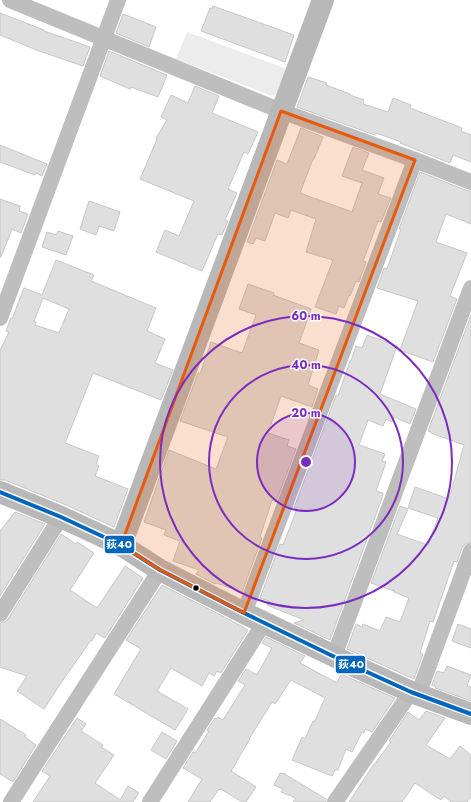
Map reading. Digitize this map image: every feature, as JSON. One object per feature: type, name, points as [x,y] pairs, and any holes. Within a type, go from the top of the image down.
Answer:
[{"type":"street","points":[[10,0],[281,111],[471,182]]},
{"type":"street","points":[[0,318],[118,0]]},
{"type":"street","points":[[121,546],[323,0]]},
{"type":"street","points":[[244,613],[415,160]]},
{"type":"street","points":[[334,656],[471,288]]},
{"type":"street","points":[[0,492],[61,517],[121,546],[160,570],[343,661],[414,694],[471,714]]},
{"type":"street","points":[[0,614],[61,517]]},
{"type":"street","points":[[336,802],[414,694],[471,550]]},
{"type":"street","points":[[11,802],[160,570]]},
{"type":"street","points":[[150,802],[264,623]]},
{"type":"highlighted area","points":[[281,111],[415,160],[244,613],[160,570],[121,545]]},
{"type":"shaded area","points":[[187,32],[287,69],[279,93],[272,96],[176,59]]},
{"type":"building","points":[[213,6],[294,35],[285,62],[201,31],[210,8],[212,9]]},
{"type":"building","points":[[0,13],[44,31],[90,47],[83,66],[39,51],[0,35]]},
{"type":"building","points":[[123,14],[156,27],[149,47],[116,33]]},
{"type":"building","points":[[109,51],[167,75],[158,97],[131,87],[130,89],[100,76]]},
{"type":"building","points":[[308,77],[327,83],[326,85],[364,100],[363,104],[388,112],[393,98],[411,105],[410,108],[462,128],[461,131],[471,135],[471,162],[453,155],[450,163],[400,143],[401,142],[376,133],[375,135],[297,107]]},
{"type":"building","points":[[195,86],[219,96],[212,113],[258,132],[248,154],[244,152],[228,189],[237,193],[225,220],[228,221],[222,235],[218,234],[202,271],[156,252],[165,230],[179,236],[194,201],[140,179],[157,139],[156,138],[167,120],[161,117],[171,95],[188,103]]},
{"type":"building","points":[[301,128],[323,137],[300,193],[352,212],[362,183],[342,176],[353,147],[369,153],[362,170],[384,178],[378,194],[391,198],[381,222],[378,221],[363,261],[366,262],[359,282],[356,281],[344,308],[339,306],[336,314],[315,307],[333,260],[306,252],[316,219],[291,210],[288,218],[275,213],[265,241],[256,238],[253,244],[247,242],[277,160],[287,164]]},
{"type":"building","points":[[0,145],[47,164],[42,176],[36,173],[35,175],[0,162]]},
{"type":"building","points":[[420,172],[471,191],[471,224],[446,214],[436,242],[467,253],[450,296],[457,299],[433,362],[400,350],[418,301],[377,288],[384,268],[387,269],[401,229],[399,229]]},
{"type":"building","points":[[0,199],[20,206],[19,211],[28,214],[21,233],[12,229],[1,257],[0,257]]},
{"type":"building","points":[[89,201],[120,212],[114,231],[99,226],[96,235],[80,229]]},
{"type":"building","points":[[58,231],[73,236],[66,255],[42,247],[47,232],[56,235]]},
{"type":"building","points":[[56,260],[94,275],[91,281],[156,308],[147,331],[165,339],[155,363],[173,370],[161,400],[93,373],[65,443],[99,456],[96,464],[99,466],[95,476],[128,489],[114,527],[66,505],[5,480],[0,480],[0,350],[9,332],[6,331],[24,288],[42,295]],"holes":[[[43,298],[69,309],[59,333],[35,325],[36,322],[34,321]]]},
{"type":"building","points":[[248,284],[274,293],[273,295],[311,309],[299,343],[319,350],[308,385],[318,389],[312,407],[281,396],[268,433],[289,440],[287,446],[296,449],[276,502],[272,500],[260,537],[262,538],[242,592],[216,583],[215,584],[196,574],[199,570],[173,561],[180,541],[164,535],[166,530],[144,522],[169,450],[216,469],[228,437],[180,421],[198,373],[200,374],[211,342],[242,353],[256,315],[239,309]]},
{"type":"building","points":[[471,315],[471,542],[465,544],[457,562],[454,561],[433,622],[430,621],[420,653],[423,654],[414,679],[347,649],[356,624],[362,627],[363,624],[380,631],[386,617],[400,622],[409,598],[371,583],[400,506],[408,509],[397,534],[428,545],[438,518],[408,508],[415,487],[449,499],[464,445],[428,431]]},
{"type":"building","points":[[367,335],[397,346],[380,394],[416,409],[410,424],[394,417],[392,422],[386,419],[383,426],[368,420],[359,445],[385,454],[382,461],[386,462],[376,491],[383,493],[330,640],[294,623],[304,620],[267,605],[269,601],[260,598],[280,544],[283,545],[297,509],[294,508],[336,395],[338,396],[356,346],[362,348]]},
{"type":"building","points":[[15,512],[45,524],[0,596],[0,531]]},
{"type":"building","points":[[61,534],[94,553],[70,590],[97,608],[125,566],[143,578],[105,638],[96,633],[92,641],[91,640],[44,709],[17,691],[27,676],[0,667],[0,623],[5,622],[8,619]]},
{"type":"building","points":[[162,585],[248,630],[221,673],[217,671],[214,676],[209,673],[202,686],[171,668],[157,691],[188,709],[175,730],[114,694],[141,649],[126,640]]},
{"type":"building","points":[[458,624],[471,629],[471,648],[452,641]]},
{"type":"building","points":[[266,637],[305,656],[300,663],[337,683],[341,674],[395,698],[372,732],[365,729],[352,752],[346,749],[338,770],[335,770],[332,776],[292,760],[302,737],[305,739],[313,721],[315,721],[325,698],[291,680],[275,704],[272,702],[231,771],[256,787],[246,802],[242,802],[219,789],[210,802],[188,802],[202,779],[183,768],[193,752],[195,753],[209,731],[207,730],[215,718],[216,719],[218,717],[223,720],[245,685],[238,681],[246,669],[257,675],[272,648],[262,643]]},
{"type":"building","points":[[447,666],[471,675],[467,686],[471,687],[471,701],[435,688],[436,687],[432,685],[437,671],[444,673]]},
{"type":"building","points":[[426,711],[445,718],[426,745],[450,759],[460,746],[471,755],[471,797],[467,802],[451,802],[444,796],[441,800],[415,783],[402,802],[349,802],[374,764],[391,742],[389,741],[408,712],[419,720]]},
{"type":"building","points":[[77,718],[86,724],[81,731],[103,745],[101,747],[114,755],[95,783],[120,800],[128,786],[139,793],[133,802],[33,802],[50,776],[42,771]]},
{"type":"building","points":[[0,719],[26,735],[25,737],[36,745],[13,782],[0,774]]},
{"type":"building","points":[[162,732],[177,741],[166,759],[151,750]]},
{"type":"building","points":[[280,773],[283,773],[326,799],[326,802],[293,802],[296,798],[281,792],[283,789],[274,785]]},
{"type":"transit line","name":"荻40","points":[[0,492],[61,517],[121,545],[160,570],[343,661],[411,692],[471,714]]}]
